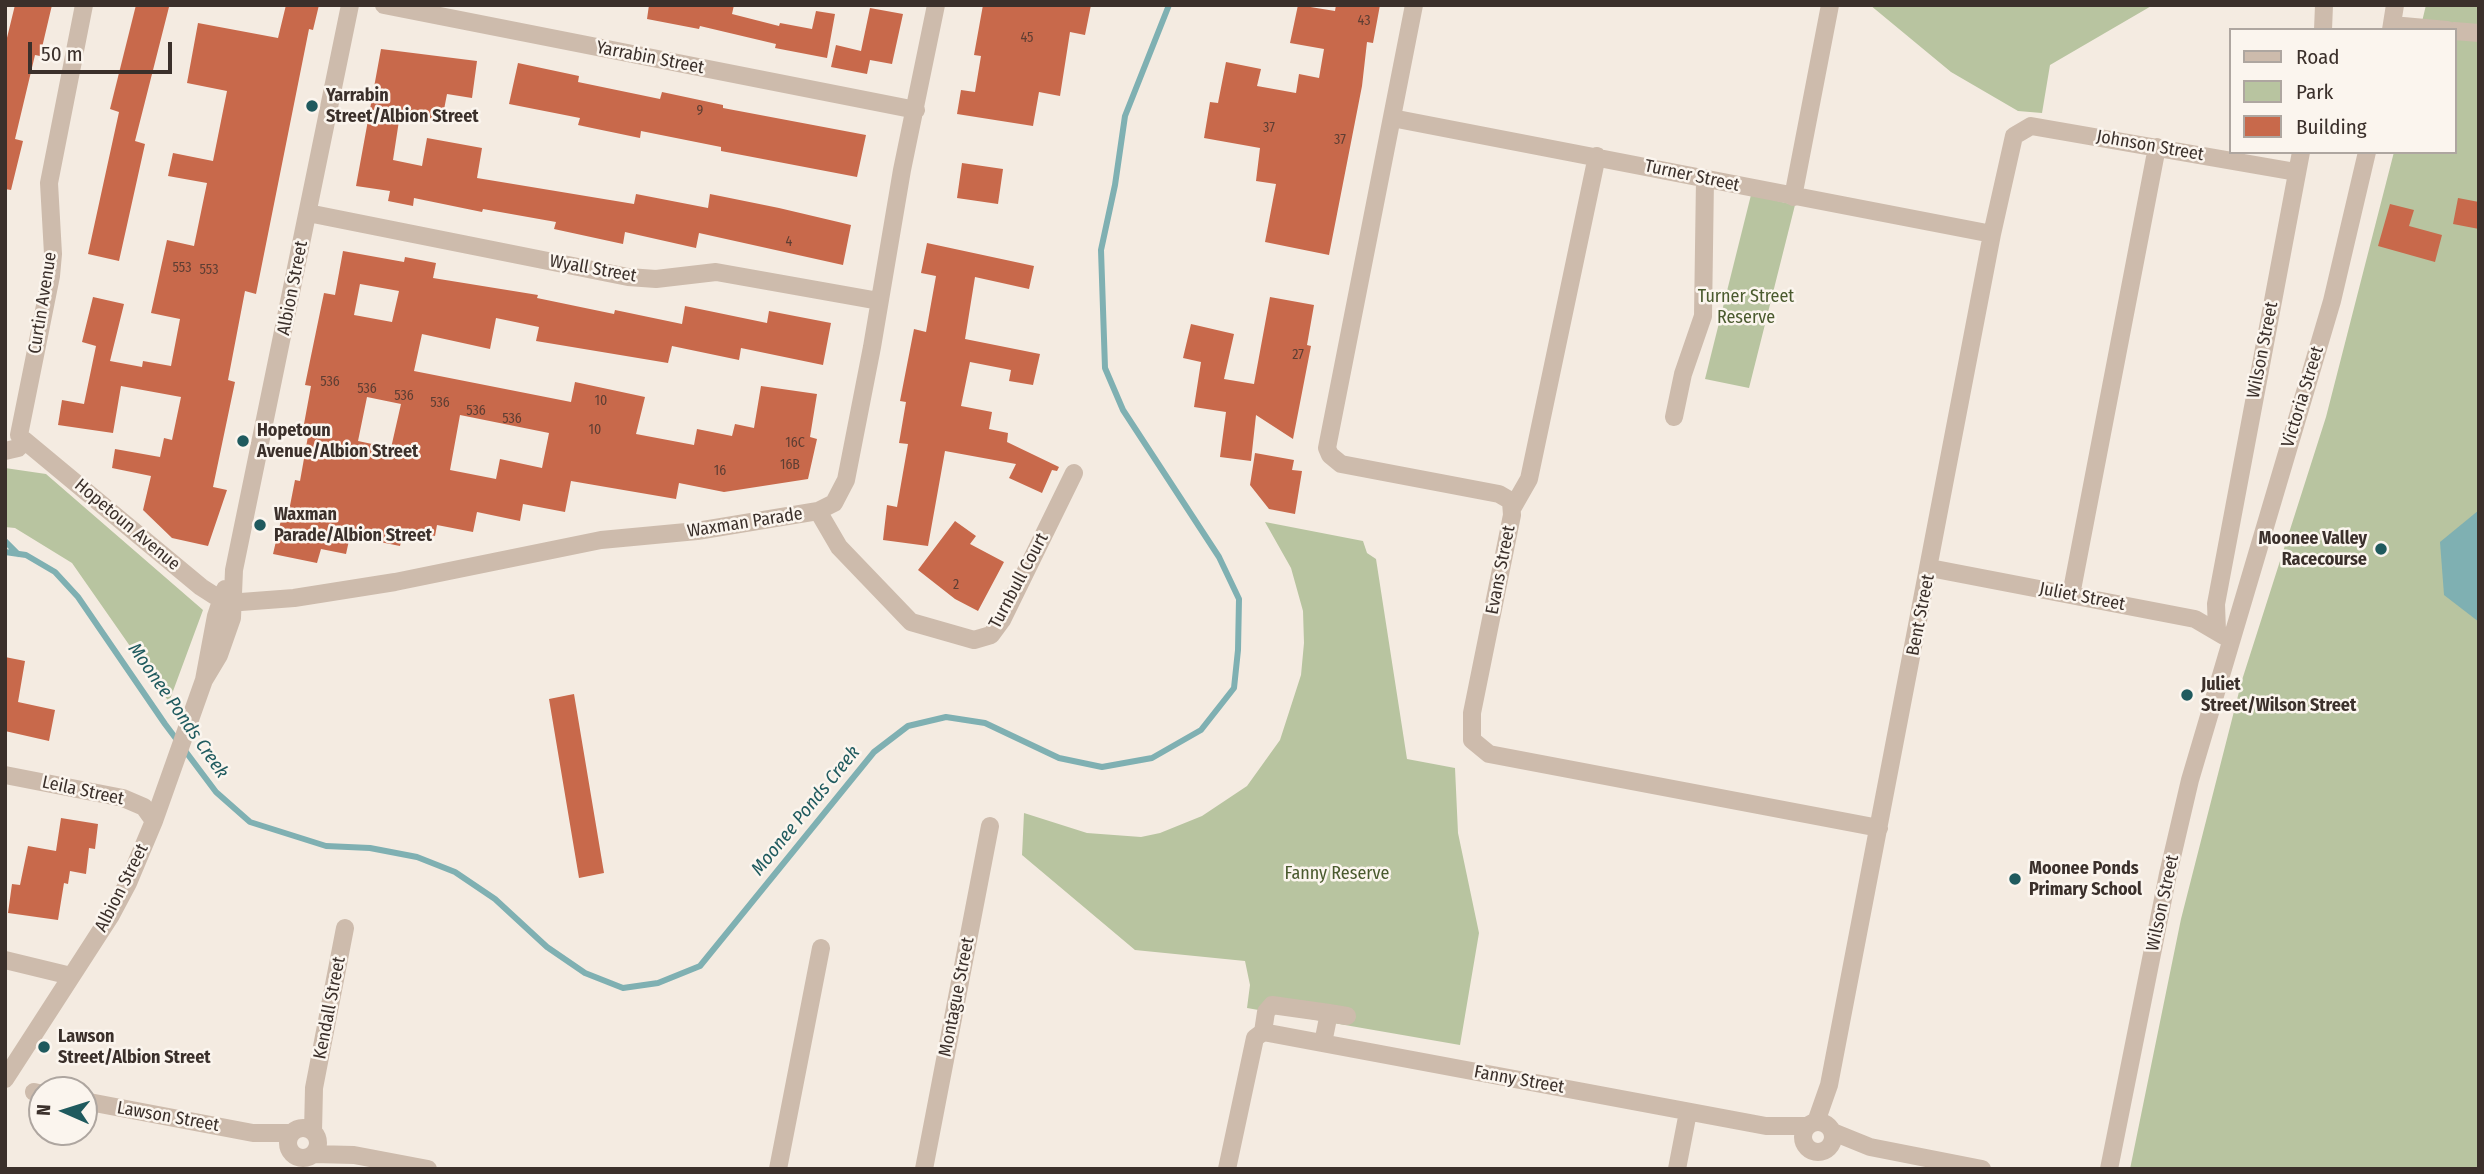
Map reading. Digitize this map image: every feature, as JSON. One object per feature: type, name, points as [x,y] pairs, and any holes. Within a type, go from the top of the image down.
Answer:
[{"type":"street","name":"Curtin Avenue","points":[[16,433],[51,275],[53,254],[50,183],[84,5]]},
{"type":"street","name":"Albion Street","points":[[5,1079],[123,894],[154,821],[204,680],[228,634],[228,600],[350,5]]},
{"type":"street","name":"Yarrabin Street","points":[[384,5],[916,110]]},
{"type":"street","name":"Waxman Parade","points":[[228,600],[294,598],[395,582],[601,540],[697,531],[818,511],[834,503],[846,480],[902,170],[936,5]]},
{"type":"street","name":"Evans Street","points":[[1414,5],[1327,440],[1330,455],[1341,464],[1499,494],[1506,496],[1513,507],[1472,713],[1472,740],[1489,754],[1879,828]]},
{"type":"street","points":[[1793,197],[1830,5]]},
{"type":"street","points":[[2323,28],[2324,5]]},
{"type":"street","points":[[2395,5],[2391,27],[2410,28]]},
{"type":"street","points":[[2456,31],[2479,33]]},
{"type":"street","name":"Turner Street","points":[[1392,118],[1992,234]]},
{"type":"street","name":"Johnson Street","points":[[2011,144],[2019,131],[2031,126],[2297,172]]},
{"type":"street","name":"Bent Street","points":[[1817,1144],[2011,144]]},
{"type":"street","points":[[2071,595],[2157,147]]},
{"type":"street","name":"Wilson Street","points":[[2109,1169],[2168,874],[2224,636],[2216,604],[2301,154]]},
{"type":"street","name":"Victoria Street","points":[[2224,636],[2332,301],[2367,154]]},
{"type":"street","points":[[1513,507],[1530,479],[1597,156]]},
{"type":"street","points":[[1674,417],[1683,374],[1703,316],[1705,179]]},
{"type":"street","name":"Wyall Street","points":[[308,213],[628,277],[656,279],[716,272],[879,301]]},
{"type":"street","points":[[5,451],[18,448],[16,433]]},
{"type":"street","name":"Hopetoun Avenue","points":[[16,433],[201,587],[228,600]]},
{"type":"street","name":"Turnbull Court","points":[[818,511],[839,547],[911,622],[974,640],[990,635],[1002,620],[1074,473]]},
{"type":"street","name":"Juliet Street","points":[[1930,568],[2201,621],[2224,636]]},
{"type":"street","name":"Leila Street","points":[[5,775],[123,799],[144,807],[154,821]]},
{"type":"street","name":"Montague Street","points":[[924,1169],[990,826]]},
{"type":"street","name":"Kendall Street","points":[[302,1149],[345,928]]},
{"type":"street","points":[[778,1169],[821,948]]},
{"type":"street","points":[[5,960],[71,976]]},
{"type":"street","points":[[1227,1169],[1255,1038],[1268,1033],[1266,1012],[1272,1005],[1347,1016]]},
{"type":"street","points":[[1323,1042],[1329,1013]]},
{"type":"street","name":"Fanny Street","points":[[1268,1033],[1766,1126],[1817,1144],[1870,1147],[1960,1167],[1982,1169]]},
{"type":"street","name":"Lawson Street","points":[[98,1104],[253,1133],[302,1149],[354,1155],[428,1169]]},
{"type":"street","points":[[1677,1169],[1688,1111]]},
{"type":"green space","points":[[1870,5],[2153,5],[2050,65],[2042,113],[2018,111],[1951,72]]},
{"type":"green space","name":"Moonee Valley Racecourse","points":[[2426,5],[2479,5],[2479,1169],[2130,1169],[2181,919],[2242,680],[2326,417],[2393,154],[2456,154],[2456,28],[2420,28]]},
{"type":"green space","name":"Turner Street Reserve","points":[[1751,195],[1795,205],[1749,388],[1705,379]]},
{"type":"green space","points":[[5,468],[46,474],[203,610],[169,702],[72,563],[15,528],[5,527]]},
{"type":"green space","name":"Fanny Reserve","points":[[1265,522],[1363,541],[1367,553],[1376,559],[1407,759],[1455,768],[1458,833],[1479,933],[1460,1045],[1247,1008],[1250,985],[1245,961],[1135,950],[1022,855],[1024,813],[1087,833],[1141,837],[1160,833],[1202,816],[1247,786],[1280,740],[1301,675],[1304,643],[1303,611],[1291,568]]},
{"type":"water","points":[[2479,510],[2479,622],[2444,595],[2440,542]]},
{"type":"building","points":[[15,5],[52,5],[40,56],[35,55],[15,139],[23,141],[11,190],[5,189],[5,46]]},
{"type":"building","points":[[136,5],[169,7],[135,141],[145,144],[119,261],[88,254],[119,112],[110,109]]},
{"type":"building","points":[[286,5],[319,5],[313,30],[309,29],[256,294],[245,291],[228,380],[235,382],[213,487],[227,490],[208,546],[172,538],[143,510],[151,476],[112,468],[115,449],[160,457],[164,438],[172,440],[181,397],[121,386],[113,433],[58,425],[62,400],[84,404],[96,346],[82,342],[93,297],[124,304],[110,361],[142,367],[143,361],[171,366],[180,319],[151,313],[167,240],[194,246],[207,183],[168,176],[173,153],[213,161],[227,91],[187,83],[198,23],[278,38]]},
{"type":"building","points":[[649,5],[734,5],[732,14],[779,26],[780,23],[812,29],[816,11],[835,14],[827,58],[775,48],[776,44],[700,26],[699,29],[647,19]]},
{"type":"building","points":[[983,5],[1091,5],[1085,35],[1070,32],[1060,96],[1039,92],[1033,126],[957,114],[961,90],[975,92],[981,56],[974,55]]},
{"type":"building","points":[[1298,5],[1335,11],[1336,5],[1380,5],[1373,43],[1367,42],[1362,86],[1329,255],[1265,242],[1276,184],[1256,181],[1260,148],[1204,138],[1210,102],[1218,103],[1226,62],[1261,69],[1257,86],[1296,93],[1299,74],[1319,78],[1324,49],[1290,43]]},
{"type":"building","points":[[870,8],[903,14],[892,64],[870,60],[867,74],[831,67],[836,45],[861,51]]},
{"type":"building","points":[[381,49],[477,61],[472,98],[447,94],[442,120],[400,114],[393,160],[422,166],[427,138],[482,148],[477,178],[634,204],[636,194],[708,208],[710,194],[779,208],[851,225],[843,265],[699,233],[696,248],[625,232],[623,244],[554,229],[556,222],[483,209],[482,212],[414,198],[413,206],[388,201],[390,191],[356,186]]},
{"type":"building","points":[[518,63],[579,76],[578,82],[660,99],[662,92],[723,105],[723,108],[866,135],[857,177],[721,151],[721,147],[641,131],[640,138],[592,128],[578,125],[580,118],[509,104]]},
{"type":"building","points":[[962,163],[1003,169],[998,204],[957,198]]},
{"type":"building","points":[[2458,198],[2479,202],[2479,229],[2453,224]]},
{"type":"building","points":[[2390,204],[2414,210],[2409,226],[2442,235],[2435,262],[2378,246]]},
{"type":"building","points":[[927,243],[1034,266],[1029,289],[975,277],[965,339],[1040,354],[1033,385],[1009,381],[1011,370],[970,362],[961,406],[992,412],[989,429],[1008,433],[1007,442],[1059,467],[1057,471],[1052,470],[1042,493],[1009,478],[1016,464],[945,451],[928,546],[883,540],[887,505],[897,507],[908,444],[899,443],[906,402],[900,401],[914,329],[926,332],[936,276],[921,273]]},
{"type":"building","points":[[343,251],[404,262],[405,257],[436,263],[433,278],[538,295],[537,298],[614,314],[615,310],[682,324],[685,306],[767,323],[769,311],[831,323],[823,365],[741,348],[739,360],[672,346],[668,363],[536,341],[539,327],[496,318],[490,349],[422,334],[414,371],[571,402],[575,382],[645,397],[636,434],[694,445],[697,429],[732,436],[735,424],[754,428],[761,386],[817,394],[810,437],[817,439],[808,479],[724,492],[679,483],[676,499],[571,481],[565,512],[523,504],[520,521],[477,512],[473,532],[437,525],[435,536],[404,529],[400,546],[350,536],[346,554],[321,549],[317,563],[273,554],[281,520],[287,521],[295,480],[300,481],[310,425],[304,424],[311,386],[305,385],[324,293],[335,295]],"holes":[[[360,284],[399,291],[392,322],[354,315]],[[367,397],[401,404],[391,448],[358,441]],[[460,415],[549,433],[542,468],[500,459],[496,479],[450,470]]]},
{"type":"building","points":[[1270,297],[1314,305],[1307,345],[1311,346],[1293,439],[1256,415],[1251,461],[1220,457],[1226,412],[1194,407],[1201,362],[1183,358],[1191,324],[1234,334],[1224,379],[1254,384]]},
{"type":"building","points":[[1255,453],[1294,460],[1292,470],[1302,471],[1295,514],[1269,509],[1250,485]]},
{"type":"building","points":[[955,521],[976,536],[970,544],[1004,562],[978,611],[955,599],[918,570]]},
{"type":"building","points":[[5,657],[25,661],[18,702],[55,710],[49,741],[5,731]]},
{"type":"building","points":[[574,694],[604,873],[579,878],[549,699]]},
{"type":"building","points":[[61,818],[98,824],[95,849],[89,848],[86,874],[70,871],[68,884],[64,883],[58,920],[8,913],[12,884],[20,885],[28,846],[56,851]]},
{"type":"waterway","name":"Moonee Ponds Creek","points":[[5,552],[26,555],[55,572],[78,597],[165,724],[216,792],[250,822],[326,846],[370,848],[417,857],[455,872],[495,899],[547,947],[585,973],[623,988],[658,983],[700,966],[874,752],[908,726],[946,717],[985,723],[1059,758],[1102,767],[1152,758],[1201,730],[1234,688],[1238,650],[1239,599],[1219,557],[1123,410],[1105,368],[1101,250],[1115,185],[1125,116],[1169,5]]},
{"type":"waterway","points":[[5,541],[18,554]]},
{"type":"place","name":"Yarrabin Street/Albion Street","points":[[312,106]]},
{"type":"place","name":"Hopetoun Avenue/Albion Street","points":[[243,441]]},
{"type":"place","name":"Waxman Parade/Albion Street","points":[[260,525]]},
{"type":"place","name":"Moonee Valley Racecourse","points":[[2381,549]]},
{"type":"place","name":"Juliet Street/Wilson Street","points":[[2187,695]]},
{"type":"place","name":"Moonee Ponds Primary School","points":[[2015,879]]},
{"type":"place","name":"Lawson Street/Albion Street","points":[[44,1047]]}]
